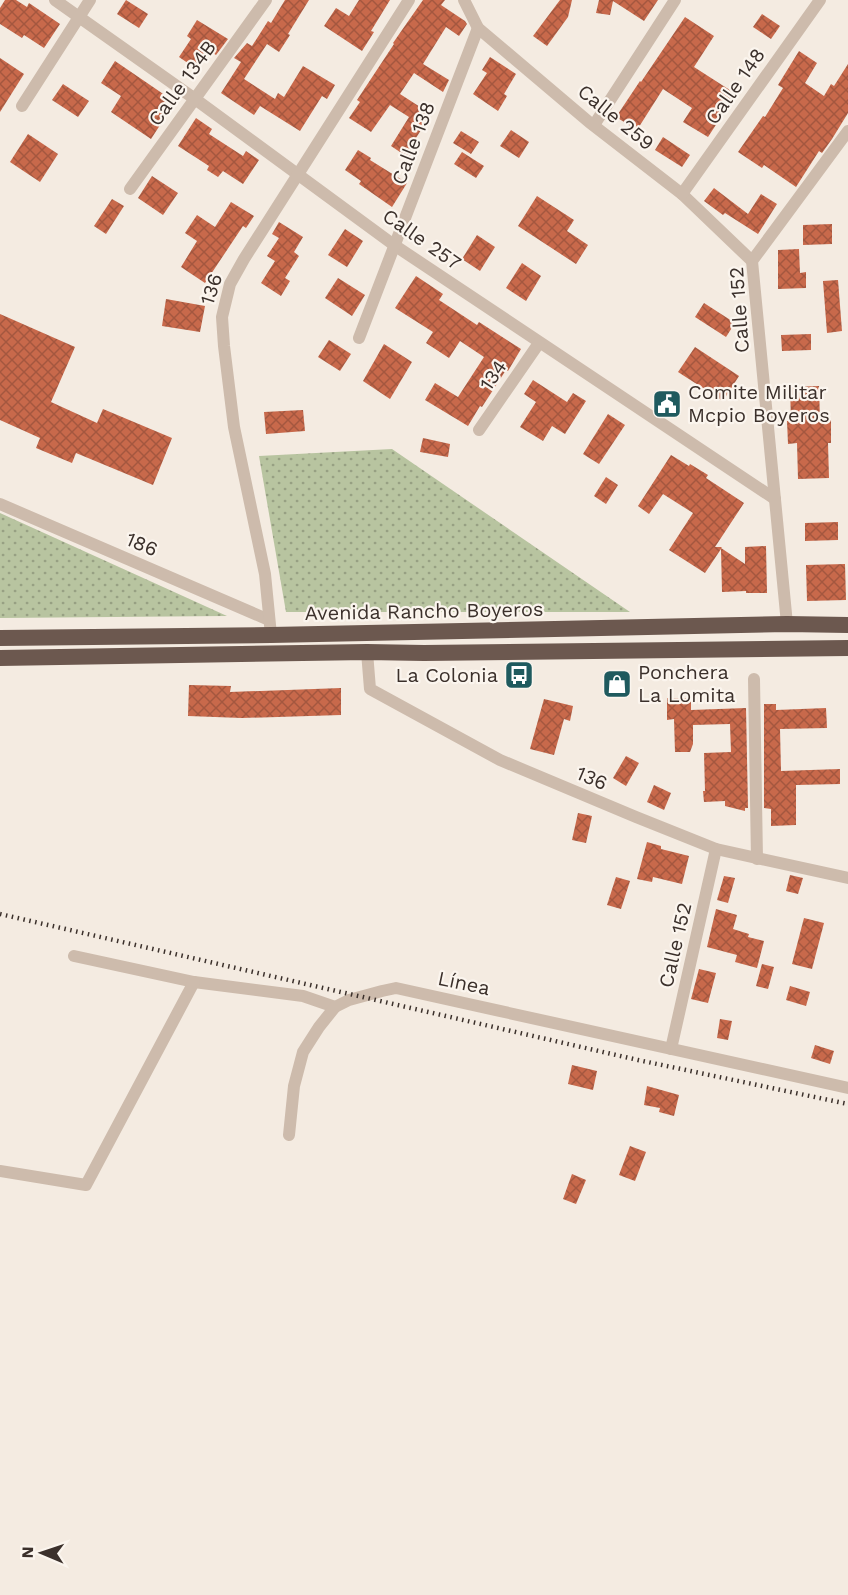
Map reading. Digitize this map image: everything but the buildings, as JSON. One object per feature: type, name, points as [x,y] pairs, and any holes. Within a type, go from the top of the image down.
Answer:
[{"type":"highway","name":"Avenida Rancho Boyeros","points":[[0,638],[270,628],[848,625]]},
{"type":"highway","name":"Avenida Rancho Boyeros","points":[[0,658],[848,648]]},
{"type":"street","name":"Calle 257","points":[[54,0],[195,99],[394,245],[775,499]]},
{"type":"street","points":[[22,105],[90,0]]},
{"type":"street","name":"Calle 134B","points":[[130,189],[266,0]]},
{"type":"street","name":"136","points":[[270,628],[265,574],[234,427],[222,317],[230,284],[409,0]]},
{"type":"street","name":"Calle 259","points":[[464,0],[478,28],[594,125],[682,194],[752,261]]},
{"type":"street","points":[[594,125],[675,0]]},
{"type":"street","name":"Calle 148","points":[[682,194],[820,0]]},
{"type":"street","name":"Calle 138","points":[[359,338],[478,28]]},
{"type":"street","name":"Calle 152","points":[[787,624],[752,261],[848,131]]},
{"type":"street","name":"134","points":[[480,430],[539,343]]},
{"type":"street","name":"186","points":[[0,504],[270,628]]},
{"type":"street","name":"136","points":[[368,652],[370,689],[500,760],[716,849],[848,878]]},
{"type":"street","points":[[754,679],[757,859]]},
{"type":"street","name":"Calle 152","points":[[670,1049],[716,849]]},
{"type":"street","points":[[74,956],[194,982],[303,996],[335,1007],[303,1052],[294,1086],[289,1135]]},
{"type":"street","points":[[0,1171],[86,1185],[194,982]]},
{"type":"street","name":"Línea","points":[[335,1007],[349,1000],[396,988],[848,1088]]},
{"type":"green space","points":[[392,449],[630,612],[286,612],[259,456]]},
{"type":"green space","points":[[0,513],[227,616],[0,618]]},
{"type":"railway","points":[[0,914],[638,1060],[848,1104]]},
{"type":"place","name":"Comite Militar Mcpio Boyeros","points":[[667,404]]},
{"type":"place","name":"La Colonia","points":[[519,675]]},
{"type":"place","name":"Ponchera La Lomita","points":[[617,684]]}]
